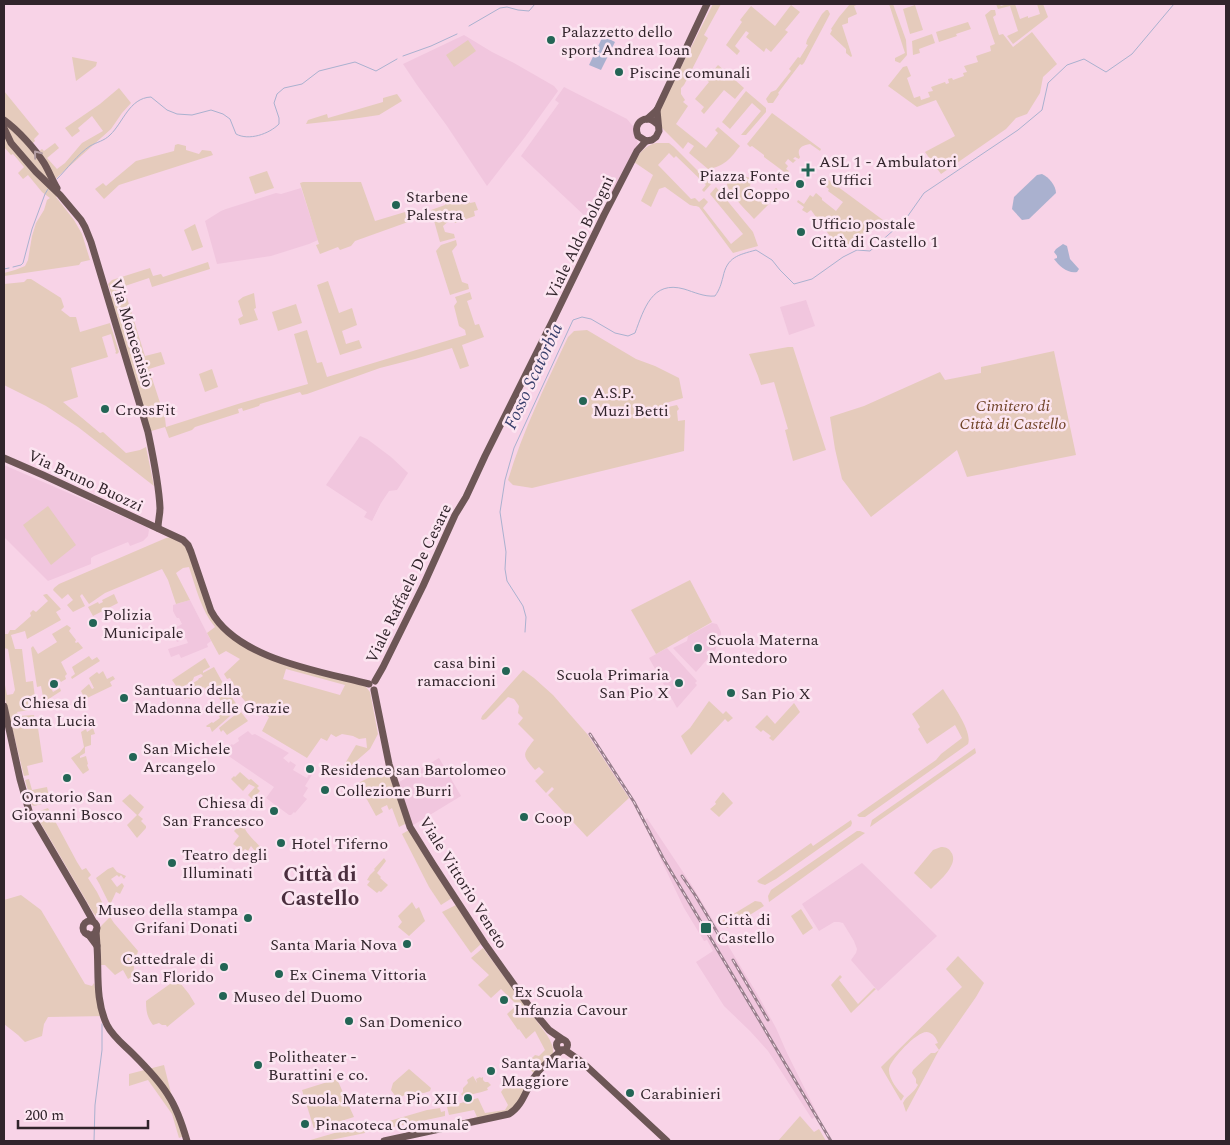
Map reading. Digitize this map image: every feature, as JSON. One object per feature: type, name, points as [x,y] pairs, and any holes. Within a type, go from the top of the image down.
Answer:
[{"type":"main road","points":[[657,110],[658,134],[646,141],[638,136],[636,130],[638,123],[647,119],[657,110],[707,4]]},
{"type":"main road","points":[[647,119],[653,120],[658,126]]},
{"type":"main road","points":[[4,120],[21,135],[43,162],[60,195]]},
{"type":"main road","points":[[4,128],[11,143],[36,172],[60,195]]},
{"type":"main road","name":"Viale Aldo Bologni","points":[[637,151],[638,136]]},
{"type":"main road","name":"Viale Aldo Bologni","points":[[466,497],[484,456],[601,221],[637,151],[646,141]]},
{"type":"main road","name":"Via Moncenisio","points":[[60,195],[81,220],[85,228],[148,432],[160,512],[158,528]]},
{"type":"main road","name":"Via Bruno Buozzi","points":[[4,458],[183,540],[191,552],[214,616],[231,635],[255,649],[290,664],[372,682]]},
{"type":"main road","name":"Viale Raffaele De Cesare","points":[[372,682],[383,667],[466,497]]},
{"type":"main road","name":"Viale Vittorio Veneto","points":[[372,682],[370,689],[374,690],[389,764],[410,827],[433,864],[485,944],[529,1006],[562,1046],[582,1062],[667,1141]]},
{"type":"main road","points":[[4,706],[29,811],[96,926],[100,1009],[113,1034],[134,1054],[169,1095],[187,1141]]},
{"type":"main road","points":[[85,906],[83,930],[97,946]]},
{"type":"main road","points":[[84,924],[88,921],[93,921]]},
{"type":"main road","points":[[88,934],[93,934],[96,931]]},
{"type":"main road","points":[[384,1141],[514,1112],[521,1103],[536,1074],[562,1046]]},
{"type":"shaded area","points":[[464,35],[554,86],[558,91],[487,186],[403,64]]},
{"type":"shaded area","points":[[564,87],[627,119],[636,130],[638,136],[637,151],[610,204],[596,196],[586,217],[521,156],[559,103],[555,100]]},
{"type":"shaded area","points":[[301,188],[318,240],[271,256],[217,264],[205,221],[226,209],[276,193],[281,194]]},
{"type":"shaded area","points":[[806,300],[815,326],[789,335],[780,307]]},
{"type":"shaded area","points":[[360,436],[391,457],[408,473],[397,490],[389,491],[372,521],[364,517],[367,512],[326,485]]},
{"type":"shaded area","points":[[4,465],[147,527],[149,530],[148,536],[143,541],[130,546],[128,542],[94,556],[91,558],[91,564],[48,581],[4,537]]},
{"type":"shaded area","points":[[190,600],[211,641],[207,644],[208,647],[181,658],[179,654],[171,657],[168,649],[188,643],[186,638],[177,642],[171,630],[182,624],[173,611],[173,605]]},
{"type":"shaded area","points":[[712,623],[717,624],[721,635],[716,643],[716,649],[696,672],[673,648],[687,641],[688,636]]},
{"type":"shaded area","points":[[667,648],[697,681],[695,683],[697,685],[677,708],[649,658]]},
{"type":"shaded area","points":[[248,731],[252,735],[255,734],[289,753],[283,758],[289,763],[290,761],[296,765],[293,770],[305,777],[307,778],[313,766],[316,768],[305,786],[308,788],[303,796],[307,799],[295,813],[289,815],[266,798],[274,787],[220,752],[239,741],[238,738]]},
{"type":"shaded area","points":[[439,758],[461,796],[410,827],[396,784]]},
{"type":"shaded area","points":[[647,818],[691,884],[776,1028],[818,1115],[812,1119],[768,1051],[724,1006],[696,962],[713,951],[707,940],[704,941],[684,908],[643,822]]},
{"type":"shaded area","points":[[862,863],[937,936],[878,991],[851,960],[857,949],[843,923],[834,922],[819,931],[802,904]]},
{"type":"green space","points":[[713,4],[721,4],[704,35],[708,38],[681,88],[681,94],[685,100],[683,102],[688,106],[676,124],[706,148],[718,133],[715,130],[718,127],[740,146],[727,161],[719,166],[708,169],[689,153],[694,146],[688,142],[683,149],[662,128],[659,109]]},
{"type":"green space","points":[[850,4],[859,4],[854,6],[857,14],[848,18],[848,23],[842,25],[851,57],[846,53],[846,49],[830,34],[839,17]]},
{"type":"green space","points":[[889,4],[893,4],[906,40],[907,55],[900,63],[895,61],[895,58],[905,53]]},
{"type":"green space","points":[[996,4],[1001,6],[1015,4],[1020,19],[1040,14],[1037,4],[1043,4],[1048,17],[1013,44],[1007,36],[1018,31],[1010,6],[998,9]]},
{"type":"green space","points":[[791,5],[800,12],[785,30],[788,32],[771,52],[766,48],[764,52],[746,37],[749,33],[746,31],[735,46],[740,51],[737,55],[726,45],[742,22],[740,20],[751,6],[775,26]]},
{"type":"green space","points":[[915,5],[923,30],[910,34],[903,9]]},
{"type":"green space","points":[[826,10],[830,14],[804,63],[800,64],[778,93],[773,103],[768,103],[766,99],[791,71],[789,69],[798,57],[800,58],[808,45],[806,44],[807,40]]},
{"type":"green space","points":[[991,10],[995,10],[996,15],[993,17],[999,35],[1003,34],[1013,47],[1032,32],[1057,64],[1043,77],[1040,93],[1027,114],[1016,118],[1006,129],[941,174],[925,152],[955,136],[936,100],[917,107],[888,86],[903,67],[907,66],[911,76],[907,78],[914,98],[920,96],[921,100],[930,97],[928,92],[933,91],[931,87],[945,82],[946,84],[949,83],[948,79],[952,78],[953,80],[964,76],[963,73],[967,72],[964,66],[978,62],[976,56],[991,51],[990,46],[995,44],[985,15]]},
{"type":"green space","points":[[968,22],[971,29],[939,42],[936,32]]},
{"type":"green space","points":[[932,34],[935,43],[919,49],[920,53],[913,55],[912,41]]},
{"type":"green space","points":[[468,40],[476,51],[454,67],[446,55]]},
{"type":"green space","points":[[72,57],[97,62],[96,66],[76,81]]},
{"type":"green space","points":[[718,65],[744,88],[735,99],[724,90],[704,114],[701,111],[704,107],[695,99],[709,82],[706,79]]},
{"type":"green space","points":[[119,88],[131,103],[111,129],[53,181],[60,195],[56,197],[74,220],[82,234],[90,260],[81,262],[79,265],[4,276],[4,273],[25,266],[36,223],[44,210],[47,200],[50,198],[42,192],[28,175],[23,179],[18,173],[24,167],[4,147],[4,91],[39,134],[30,146],[37,153],[42,149],[44,151],[55,143],[59,148],[47,158],[57,169],[65,163],[82,143],[103,131],[92,116],[78,128],[80,131],[72,137],[65,128],[100,104]]},
{"type":"green space","points":[[746,91],[766,108],[766,112],[746,135],[741,135],[761,111],[752,103],[730,129],[722,122]]},
{"type":"green space","points":[[397,94],[402,101],[379,115],[306,124],[308,120],[327,114],[328,118],[383,102],[383,98]]},
{"type":"green space","points":[[772,113],[821,149],[820,151],[810,144],[802,146],[799,150],[799,159],[795,157],[793,159],[796,160],[793,163],[788,159],[785,163],[788,166],[786,169],[789,171],[787,174],[747,144]]},
{"type":"green space","points":[[656,143],[669,143],[711,184],[704,192],[702,190],[706,185],[676,156],[674,158],[669,153],[658,165],[691,199],[695,198],[699,202],[704,198],[708,202],[703,208],[731,244],[743,234],[710,194],[716,187],[753,232],[758,246],[733,253],[699,207],[690,205],[665,187],[659,189],[651,207],[641,201],[653,175],[634,162],[643,150]]},
{"type":"green space","points":[[175,145],[186,146],[186,150],[199,154],[202,150],[211,151],[213,155],[119,185],[104,199],[95,189],[103,183],[106,186],[136,161],[174,151]]},
{"type":"green space","points":[[267,171],[274,188],[255,194],[249,177]]},
{"type":"green space","points":[[736,175],[750,178],[750,186],[753,189],[751,191],[761,202],[776,188],[781,192],[754,219],[728,187],[728,180]]},
{"type":"green space","points":[[826,178],[883,220],[840,250],[811,210],[807,213],[802,210],[804,207],[797,202],[798,200],[804,204],[810,195],[813,197],[816,193],[836,211],[843,202],[822,184]]},
{"type":"green space","points":[[361,182],[375,221],[405,212],[408,222],[355,241],[351,246],[340,250],[338,247],[320,254],[316,245],[319,244],[300,183]]},
{"type":"green space","points":[[458,195],[460,201],[468,199],[470,203],[475,202],[478,210],[474,211],[475,216],[455,223],[453,217],[450,218],[443,226],[445,232],[454,234],[455,238],[440,242],[431,210],[445,205],[445,201]]},
{"type":"green space","points":[[195,224],[203,247],[192,251],[184,230]]},
{"type":"green space","points":[[456,240],[457,245],[452,251],[462,282],[468,284],[469,289],[450,295],[436,251],[441,245]]},
{"type":"green space","points":[[208,262],[210,269],[152,287],[149,278],[116,289],[118,301],[127,298],[145,356],[161,352],[165,364],[149,369],[165,418],[166,427],[308,384],[294,334],[307,330],[317,363],[322,362],[327,377],[466,335],[465,330],[459,326],[454,306],[457,302],[455,297],[470,292],[472,299],[467,301],[475,325],[479,324],[484,337],[462,345],[469,366],[460,369],[452,348],[380,368],[307,394],[302,395],[300,392],[243,411],[242,408],[238,409],[239,413],[195,427],[192,430],[169,438],[165,427],[148,432],[108,299],[112,296],[108,284],[112,280],[150,268],[153,276],[161,274],[163,277]]},
{"type":"green space","points":[[27,279],[31,279],[61,298],[64,307],[61,310],[70,317],[76,317],[80,332],[110,323],[119,352],[115,353],[111,334],[102,337],[108,357],[71,368],[78,397],[63,402],[100,433],[103,432],[126,453],[146,447],[154,486],[78,427],[46,406],[4,385],[4,284],[24,282]]},
{"type":"green space","points":[[328,281],[339,313],[352,308],[357,325],[342,331],[346,344],[359,340],[362,348],[340,355],[317,285]]},
{"type":"green space","points":[[254,293],[256,308],[254,309],[258,320],[240,325],[238,319],[243,316],[238,301]]},
{"type":"green space","points":[[296,304],[302,323],[278,331],[272,312]]},
{"type":"green space","points":[[587,330],[636,359],[679,378],[683,398],[666,403],[668,407],[677,405],[679,409],[677,411],[678,421],[685,420],[684,451],[532,488],[513,485],[508,480],[521,443],[535,407],[568,337],[574,331]]},
{"type":"green space","points":[[793,347],[826,450],[793,461],[785,430],[788,429],[774,382],[761,385],[749,354]]},
{"type":"green space","name":"Cimitero di Città di Castello","points":[[1054,351],[1076,455],[967,477],[957,450],[871,517],[842,479],[830,417],[864,406],[940,372],[945,380],[981,373],[981,367]]},
{"type":"green space","points":[[212,369],[218,387],[205,392],[199,374]]},
{"type":"green space","points":[[48,506],[76,545],[51,565],[23,525]]},
{"type":"green space","points":[[171,537],[184,545],[190,553],[208,610],[254,651],[362,685],[370,692],[378,734],[370,749],[338,777],[356,745],[367,748],[366,738],[359,739],[342,734],[336,737],[331,734],[327,741],[321,738],[307,758],[262,731],[269,717],[258,711],[255,713],[239,694],[230,678],[227,679],[224,674],[240,659],[226,651],[219,655],[207,633],[215,627],[202,606],[189,567],[183,568],[176,573],[190,600],[176,604],[162,569],[105,593],[89,604],[82,594],[80,596],[85,606],[73,612],[67,605],[73,600],[68,594],[62,599],[53,590],[59,584]],"holes":[[[286,669],[345,685],[340,695],[283,679]]]},
{"type":"green space","points":[[690,580],[712,622],[656,654],[631,610]]},
{"type":"green space","points":[[47,594],[61,609],[56,612],[61,620],[27,639],[25,631],[11,635],[15,649],[22,649],[26,682],[33,681],[35,698],[28,700],[29,710],[17,712],[19,716],[34,715],[35,719],[30,720],[30,724],[23,725],[24,729],[38,728],[43,762],[27,766],[29,775],[24,776],[4,695],[4,680],[7,695],[13,694],[15,690],[8,649],[4,648],[4,634],[8,634],[10,630],[15,630],[31,616],[30,613],[33,610],[36,612],[48,601],[43,595]]},
{"type":"green space","points":[[114,594],[118,603],[93,616],[88,607],[98,602],[99,604],[103,602],[102,600]]},
{"type":"green space","points":[[67,625],[71,628],[69,631],[76,640],[75,642],[78,642],[83,648],[61,662],[67,674],[65,676],[66,679],[61,682],[59,679],[51,678],[49,680],[50,686],[54,689],[52,690],[53,692],[60,688],[61,691],[44,702],[41,686],[37,687],[31,648],[33,646],[38,654],[57,642],[52,634]]},
{"type":"green space","points":[[89,656],[92,660],[97,657],[100,661],[72,679],[71,677],[75,674],[72,667]]},
{"type":"green space","points":[[205,658],[210,667],[203,671],[203,673],[214,667],[224,685],[222,686],[225,687],[239,708],[212,732],[210,727],[206,726],[220,718],[219,716],[225,708],[223,704],[226,702],[225,699],[221,701],[211,685],[197,692],[195,691],[189,699],[188,697],[185,699],[180,692],[189,686],[191,688],[194,686],[193,683],[203,676],[201,674],[194,677],[193,680],[179,690],[172,680]]},
{"type":"green space","points":[[523,670],[553,695],[588,735],[629,798],[587,837],[548,795],[554,789],[552,787],[546,793],[535,781],[544,772],[539,767],[535,770],[526,758],[527,749],[534,740],[518,724],[523,718],[518,713],[519,706],[514,699],[508,697],[486,719],[481,719]]},
{"type":"green space","points":[[103,671],[107,679],[113,676],[115,679],[110,682],[112,686],[85,699],[81,691],[89,684],[92,689],[94,688],[89,678],[97,672],[99,674]]},
{"type":"green space","points":[[943,689],[964,724],[969,738],[968,744],[865,817],[859,817],[857,815],[936,760],[962,738],[955,725],[927,744],[912,714]]},
{"type":"green space","points":[[709,701],[723,714],[726,711],[733,718],[728,722],[725,719],[691,755],[681,736],[690,728]]},
{"type":"green space","points":[[794,703],[800,712],[773,741],[769,738],[771,736],[755,727],[767,715],[775,724]]},
{"type":"green space","points":[[241,712],[248,721],[227,735],[223,730],[221,732],[219,728]]},
{"type":"green space","points":[[93,728],[95,734],[91,735],[91,745],[85,747],[85,753],[80,756],[80,758],[86,756],[89,770],[83,774],[71,758],[84,747],[81,732],[86,729],[87,732]]},
{"type":"green space","points":[[975,748],[976,753],[870,827],[872,820]]},
{"type":"green space","points":[[386,770],[407,823],[399,827],[392,808],[389,810],[387,805],[381,808],[383,812],[376,816],[358,783]]},
{"type":"green space","points":[[240,772],[259,786],[257,788],[260,791],[252,799],[248,795],[255,787],[249,784],[243,791],[231,779]]},
{"type":"green space","points":[[29,779],[32,790],[47,787],[50,802],[32,805],[25,780]]},
{"type":"green space","points":[[723,792],[733,803],[719,817],[710,809],[716,804],[715,802]]},
{"type":"green space","points":[[130,794],[144,807],[138,815],[143,819],[141,821],[146,828],[137,838],[127,825],[137,815],[122,801]]},
{"type":"green space","points":[[48,808],[82,870],[86,868],[91,875],[88,878],[107,912],[100,916],[94,914],[36,815],[37,812]]},
{"type":"green space","points":[[851,820],[851,826],[776,879],[765,885],[757,881],[811,843],[813,846]]},
{"type":"green space","points":[[243,821],[248,825],[245,829],[246,831],[262,849],[258,854],[263,859],[259,863],[251,857],[255,851],[251,846],[248,851],[245,849],[243,851],[233,844],[239,836],[234,831]]},
{"type":"green space","points":[[409,830],[452,898],[441,905],[429,887],[402,834]]},
{"type":"green space","points":[[857,831],[865,833],[769,902],[768,896],[771,890]]},
{"type":"green space","points":[[941,847],[947,848],[950,851],[953,862],[943,877],[931,889],[914,873],[933,850]]},
{"type":"green space","points":[[384,858],[386,861],[377,873],[388,885],[381,892],[377,893],[367,885],[370,881],[367,880]]},
{"type":"green space","points":[[113,867],[117,872],[126,876],[124,879],[121,875],[119,877],[117,875],[111,879],[117,887],[122,883],[124,886],[120,894],[116,892],[110,905],[96,878]]},
{"type":"green space","points":[[21,895],[41,910],[85,984],[92,986],[94,983],[97,997],[107,1016],[48,1017],[44,1024],[42,1036],[25,1042],[4,1024],[4,900]]},
{"type":"green space","points":[[755,901],[761,902],[764,906],[727,928],[722,921]]},
{"type":"green space","points":[[412,902],[416,909],[419,907],[425,921],[409,936],[398,927],[402,922],[398,916]]},
{"type":"green space","points":[[456,905],[481,944],[471,953],[442,912]]},
{"type":"green space","points":[[801,909],[813,928],[803,935],[791,916]]},
{"type":"green space","points":[[110,917],[138,951],[133,976],[128,979],[123,970],[115,975],[105,965],[101,965],[97,932]]},
{"type":"green space","points":[[483,948],[552,1044],[553,1053],[535,1074],[525,1065],[535,1055],[539,1056],[545,1050],[535,1031],[526,1039],[507,1014],[517,1005],[501,989],[491,998],[478,985],[489,975],[471,958]]},
{"type":"green space","points":[[958,956],[984,983],[939,1050],[935,1044],[938,1043],[935,1038],[931,1033],[927,1032],[917,1036],[894,1059],[889,1073],[894,1084],[904,1096],[901,1101],[881,1067],[962,987],[946,969]]},
{"type":"green space","points":[[840,975],[842,977],[839,980],[858,1004],[874,988],[876,989],[851,1013],[831,985]]},
{"type":"green space","points":[[177,979],[195,1004],[167,1027],[159,1023],[153,1025],[147,1014],[146,1001]]},
{"type":"green space","points":[[939,1050],[906,1112],[903,1103],[918,1085],[912,1073],[913,1070],[931,1053]]},
{"type":"green space","points":[[164,1065],[184,1136],[179,1138],[172,1114],[148,1080],[129,1086],[129,1074]]},
{"type":"green space","points":[[409,1069],[431,1088],[430,1091],[424,1093],[410,1092],[401,1097],[396,1097],[391,1090],[393,1083]]},
{"type":"green space","points":[[514,1074],[526,1086],[519,1101],[511,1110],[450,1125],[449,1122],[477,1117],[474,1110],[449,1115],[447,1107],[478,1098],[485,1113],[505,1110],[508,1105],[501,1092]]},
{"type":"green space","points":[[473,1076],[477,1083],[476,1079],[483,1077],[485,1082],[491,1085],[487,1088],[488,1090],[463,1097],[461,1094],[463,1088],[468,1083],[467,1080]]},
{"type":"green space","points":[[337,1079],[354,1117],[322,1127],[322,1130],[315,1132],[302,1090]]},
{"type":"green space","points":[[440,1108],[441,1112],[445,1111],[445,1116],[374,1131],[375,1128],[372,1126],[427,1110]]},
{"type":"green space","points":[[800,1116],[814,1132],[819,1129],[826,1141],[778,1141]]},
{"type":"green space","points":[[362,1125],[365,1133],[326,1141],[307,1141]]},
{"type":"water","points":[[603,36],[615,42],[601,70],[589,65]]},
{"type":"water","points":[[1042,174],[1052,182],[1056,193],[1029,219],[1022,220],[1012,209],[1014,197],[1037,175]]},
{"type":"water","points":[[1063,244],[1067,246],[1070,259],[1079,269],[1077,272],[1070,272],[1064,269],[1054,259],[1057,256],[1054,252]]},
{"type":"waterway","points":[[469,26],[500,8],[507,7],[529,11],[535,4]]},
{"type":"waterway","name":"Fosso Scatorbia","points":[[525,632],[526,617],[523,606],[507,581],[505,569],[506,552],[500,512],[505,480],[514,448],[573,320],[582,317],[591,319],[615,333],[628,336],[635,333],[646,306],[657,293],[673,287],[703,295],[715,296],[727,265],[734,258],[744,254],[756,250],[772,260],[794,284],[812,279],[843,257],[857,250],[870,251],[905,220],[924,193],[1018,130],[1042,110],[1048,83],[1067,65],[1084,59],[1106,72],[1132,54],[1174,4]]},
{"type":"waterway","points":[[403,56],[457,34]]},
{"type":"waterway","points":[[57,179],[86,149],[110,135],[132,106],[143,98],[151,97],[167,110],[177,114],[192,115],[211,110],[223,114],[230,119],[236,134],[253,137],[270,131],[279,124],[274,103],[277,94],[284,88],[302,84],[319,71],[355,62],[376,71],[397,59]]},
{"type":"waterway","points":[[13,267],[23,263],[32,229],[48,189]]},
{"type":"waterway","points":[[4,269],[9,268]]},
{"type":"waterway","points":[[94,1141],[95,1105],[102,1050],[102,1024]]},
{"type":"railway","points":[[590,734],[634,802],[663,858],[831,1141]]},
{"type":"railway","points":[[682,876],[723,942]]},
{"type":"railway","points":[[733,960],[768,1020]]},
{"type":"place","name":"Palazzetto dello sport Andrea Ioan","points":[[551,40]]},
{"type":"place","name":"Piscine comunali","points":[[619,72]]},
{"type":"place","name":"ASL 1 - Ambulatori e Uffici","points":[[808,170]]},
{"type":"place","name":"Piazza Fonte del Coppo","points":[[800,184]]},
{"type":"place","name":"Starbene Palestra","points":[[396,205]]},
{"type":"place","name":"Ufficio postale Città di Castello 1","points":[[801,232]]},
{"type":"place","name":"A.S.P. Muzi Betti","points":[[583,401]]},
{"type":"place","name":"CrossFit","points":[[105,409]]},
{"type":"place","name":"Polizia Municipale","points":[[93,623]]},
{"type":"place","name":"Scuola Materna Montedoro","points":[[698,648]]},
{"type":"place","name":"casa bini ramaccioni","points":[[506,671]]},
{"type":"place","name":"Scuola Primaria San Pio X","points":[[679,683]]},
{"type":"place","name":"Chiesa di Santa Lucia","points":[[54,684]]},
{"type":"place","name":"San Pio X","points":[[731,693]]},
{"type":"place","name":"Santuario della Madonna delle Grazie","points":[[124,698]]},
{"type":"place","name":"San Michele Arcangelo","points":[[133,757]]},
{"type":"place","name":"Residence san Bartolomeo","points":[[310,769]]},
{"type":"place","name":"Oratorio San Giovanni Bosco","points":[[67,778]]},
{"type":"place","name":"Collezione Burri","points":[[325,790]]},
{"type":"place","name":"Chiesa di San Francesco","points":[[274,811]]},
{"type":"place","name":"Coop","points":[[524,817]]},
{"type":"place","name":"Hotel Tiferno","points":[[281,843]]},
{"type":"place","name":"Teatro degli Illuminati","points":[[172,863]]},
{"type":"place","name":"Museo della stampa Grifani Donati","points":[[248,918]]},
{"type":"place","name":"Città di Castello","points":[[706,928]]},
{"type":"place","name":"Santa Maria Nova","points":[[407,944]]},
{"type":"place","name":"Cattedrale di San Florido","points":[[224,967]]},
{"type":"place","name":"Ex Cinema Vittoria","points":[[279,974]]},
{"type":"place","name":"Museo del Duomo","points":[[223,996]]},
{"type":"place","name":"Ex Scuola Infanzia Cavour","points":[[504,1000]]},
{"type":"place","name":"San Domenico","points":[[349,1021]]},
{"type":"place","name":"Politheater - Burattini e co.","points":[[258,1065]]},
{"type":"place","name":"Santa Maria Maggiore","points":[[491,1071]]},
{"type":"place","name":"Carabinieri","points":[[630,1093]]},
{"type":"place","name":"Scuola Materna Pio XII","points":[[468,1098]]},
{"type":"place","name":"Pinacoteca Comunale","points":[[305,1124]]},
{"type":"district","name":"Città di Castello","points":[[320,886]]}]
